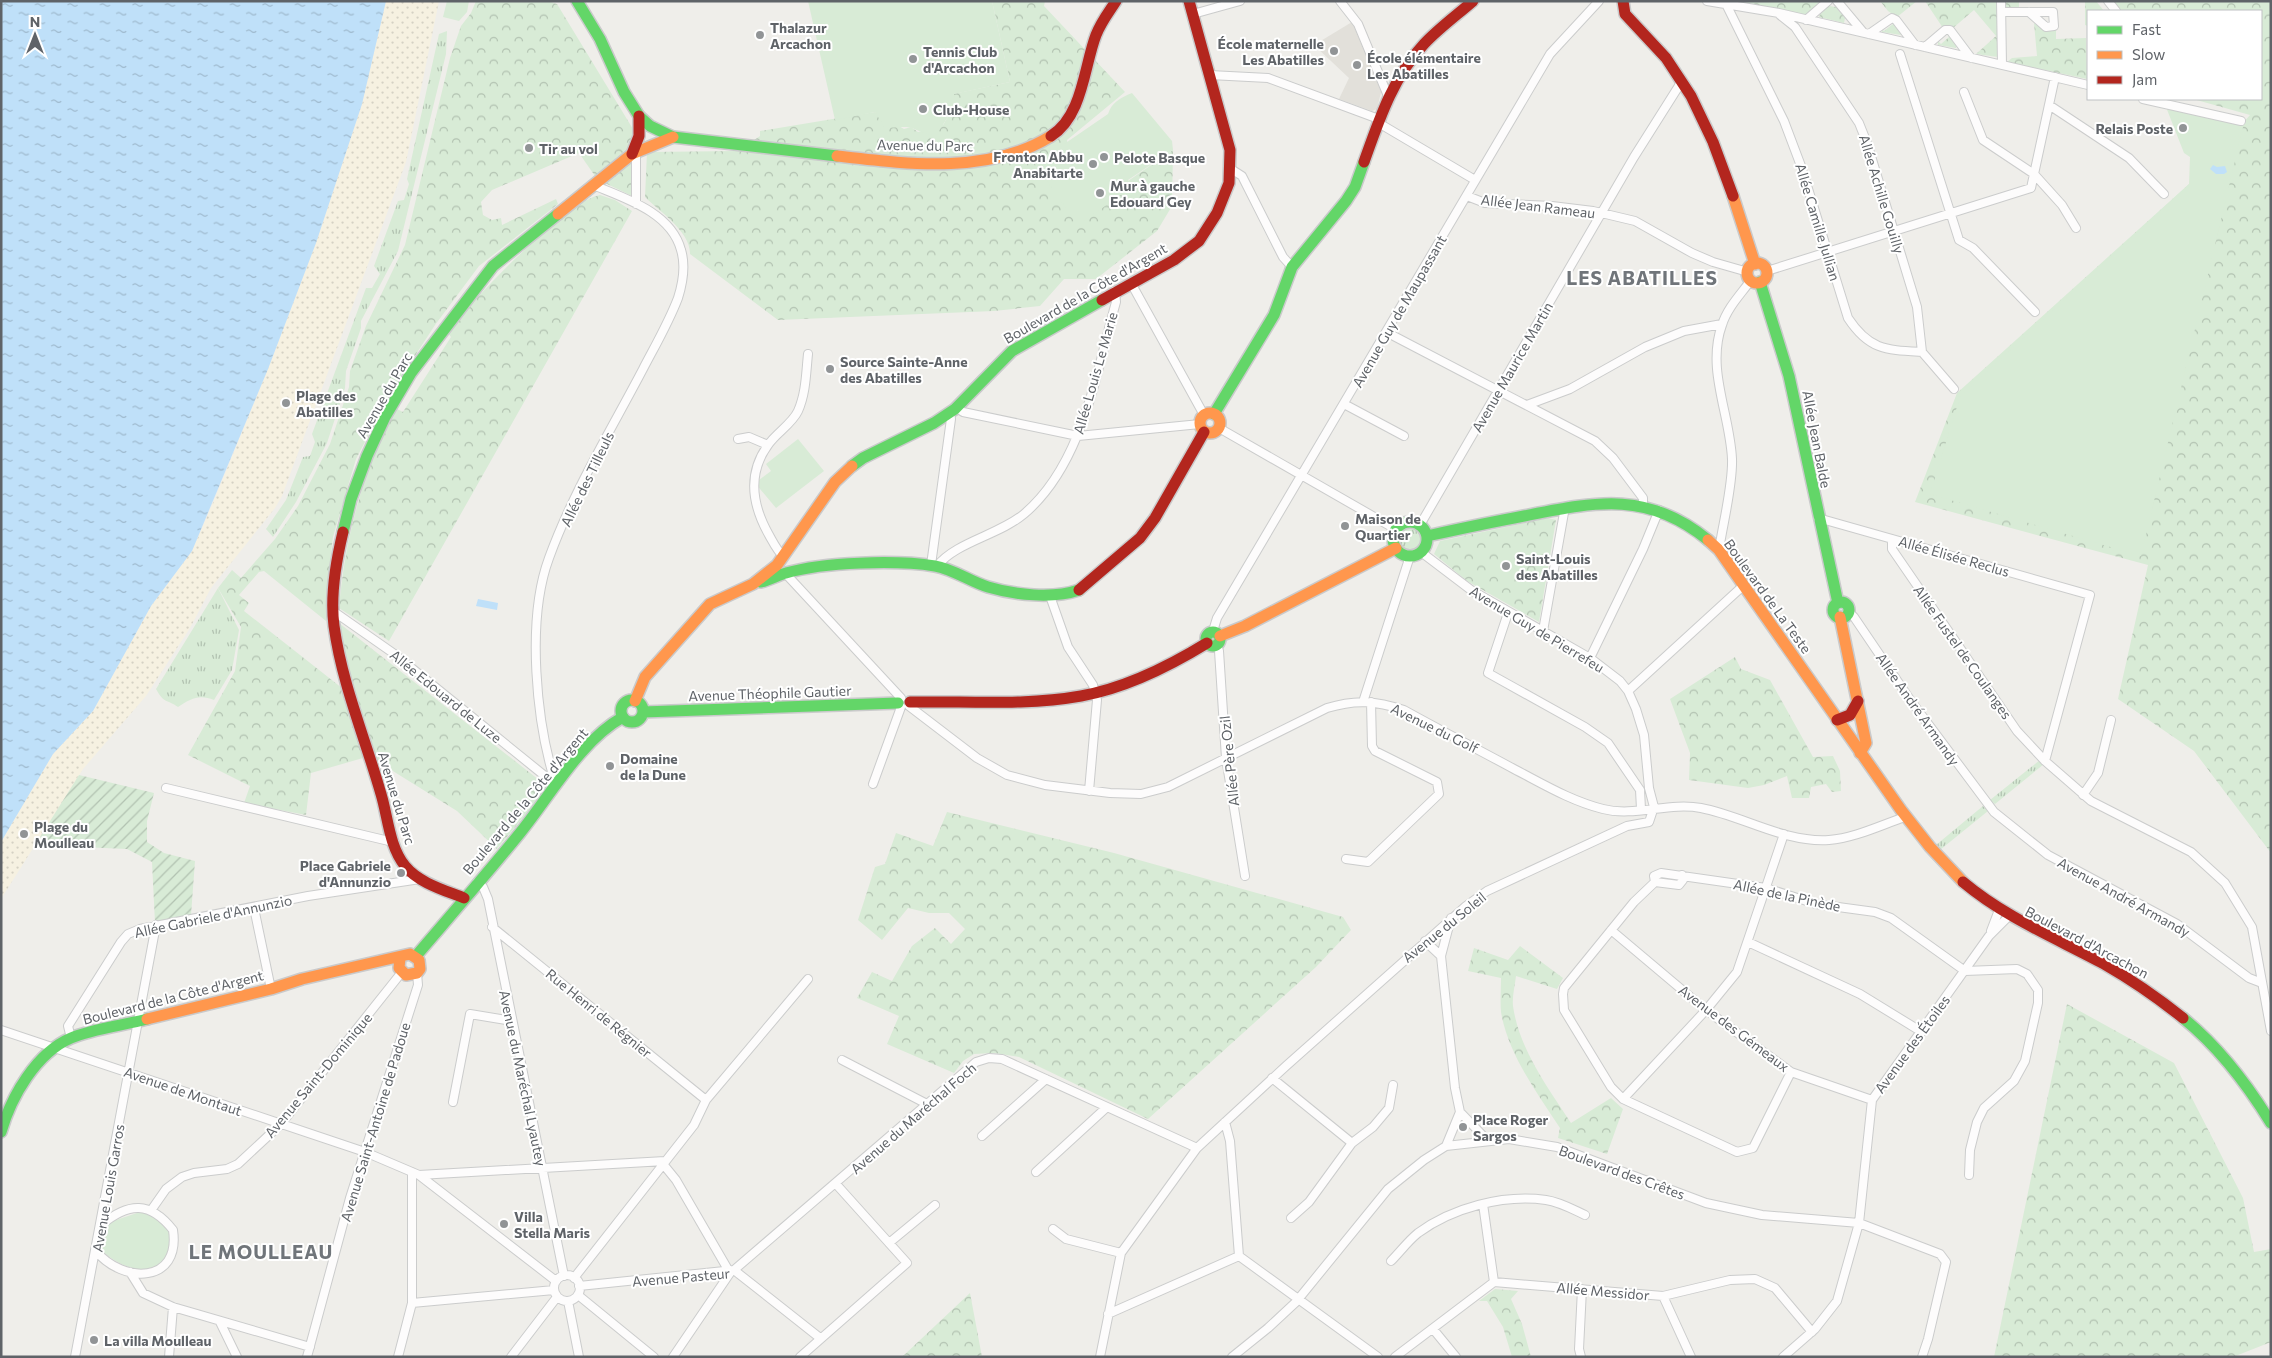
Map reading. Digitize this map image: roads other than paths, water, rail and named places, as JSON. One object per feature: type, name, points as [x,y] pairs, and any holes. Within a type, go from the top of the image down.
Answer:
[{"type":"main road","name":"Avenue du Parc","points":[[577,1],[600,39],[624,92],[639,116],[650,126],[673,137],[905,162],[978,161],[1015,155],[1044,142],[1055,133],[1072,112],[1080,97],[1094,40],[1116,1]]},
{"type":"main road","name":"Boulevard de la Côte d'Argent","points":[[782,565],[835,482],[863,458],[954,410],[1012,351],[1115,291],[1174,260],[1199,242],[1217,214],[1229,183],[1231,169],[1230,150],[1189,1]]},
{"type":"main road","points":[[635,701],[645,677],[710,604],[753,584],[776,578],[782,565],[866,563],[934,566],[989,587],[1050,596],[1064,595],[1079,590],[1140,538],[1155,518],[1205,421],[1274,315],[1292,267],[1346,201],[1355,187],[1378,120],[1397,80],[1424,44],[1473,1]]},
{"type":"main road","name":"Allée Jean Balde","points":[[1623,1],[1625,14],[1682,81],[1720,156],[1753,275],[1790,376],[1818,518],[1838,603],[1847,605],[1844,615]]},
{"type":"main road","points":[[639,116],[640,146]]},
{"type":"main road","points":[[640,146],[650,126]]},
{"type":"main road","name":"Avenue du Parc","points":[[464,898],[420,879],[405,866],[393,842],[381,794],[346,681],[333,611],[338,553],[351,499],[374,440],[411,373],[493,266],[640,146],[673,137]]},
{"type":"main road","points":[[1753,275],[1761,264],[1767,271]]},
{"type":"main road","points":[[1205,421],[1213,433],[1219,428]]},
{"type":"main road","name":"Boulevard de La Teste","points":[[1427,536],[1565,507],[1613,503],[1644,505],[1659,510],[1698,531],[1719,550],[1921,838]]},
{"type":"main road","points":[[1407,523],[1420,525],[1427,536],[1426,544],[1416,554],[1396,548],[1394,540],[1397,530],[1407,523]]},
{"type":"main road","name":"Avenue Théophile Gautier","points":[[643,712],[929,702],[1052,700],[1095,693],[1130,682],[1168,665],[1214,639],[1245,626],[1396,548]]},
{"type":"main road","points":[[1844,615],[1866,743],[1860,753]]},
{"type":"main road","points":[[630,701],[635,701],[641,705],[643,712],[641,718],[635,722],[628,722],[623,718],[623,706],[630,701]]},
{"type":"main road","points":[[1837,720],[1850,715],[1858,701]]},
{"type":"main road","name":"Boulevard de la Côte d'Argent","points":[[1,1132],[7,1111],[18,1087],[55,1048],[71,1038],[271,989],[302,979],[392,958],[400,958],[410,954],[416,956],[520,832],[584,750],[610,724],[623,718]]},
{"type":"main road","name":"Boulevard d'Arcachon","points":[[1921,838],[1963,882],[1999,910],[2123,975],[2164,1003],[2220,1050],[2249,1088],[2271,1123]]},
{"type":"main road","points":[[400,958],[398,963],[402,972],[406,975],[417,973],[420,964],[416,956]]},
{"type":"street","points":[[1193,14],[1240,1]]},
{"type":"street","points":[[1340,1],[1358,24],[1388,96]]},
{"type":"street","name":"Avenue Guy de Maupassant","points":[[1214,639],[1217,618],[1550,54],[1599,1]]},
{"type":"street","points":[[1707,1],[1778,13],[2087,85]]},
{"type":"street","points":[[1806,20],[1828,1]]},
{"type":"street","points":[[1837,1],[1866,34]]},
{"type":"street","points":[[2001,1],[2002,65]]},
{"type":"street","name":"Allée Camille Jullian","points":[[1728,6],[1784,121],[1801,166],[1848,318],[1859,334],[1876,345],[1895,350],[1922,352]]},
{"type":"street","points":[[2002,12],[2029,12]]},
{"type":"street","name":"Allée Achille Gouilly","points":[[1778,13],[1795,27],[1859,123],[1917,307],[1922,352]]},
{"type":"street","points":[[1866,34],[1892,18],[1896,20],[1915,45]]},
{"type":"street","points":[[1925,47],[1945,30],[1950,30],[1971,58]]},
{"type":"street","points":[[1900,54],[1959,240],[1973,248],[2035,312]]},
{"type":"street","points":[[1210,75],[1268,78],[1378,120],[1475,180]]},
{"type":"street","points":[[1767,271],[2031,188],[2055,77]]},
{"type":"street","name":"Avenue Maurice Martin","points":[[1420,525],[1638,151],[1682,81]]},
{"type":"street","points":[[1964,92],[1983,140],[2034,174],[2062,205],[2076,228]]},
{"type":"street","points":[[2147,100],[2241,121]]},
{"type":"street","points":[[2048,105],[2129,158],[2164,194]]},
{"type":"street","points":[[636,204],[640,146]]},
{"type":"street","points":[[1231,169],[1242,176],[1283,257],[1292,267]]},
{"type":"street","name":"Allée des Tilleuls","points":[[556,785],[551,769],[538,686],[535,652],[540,592],[549,559],[571,508],[660,336],[678,298],[684,274],[681,248],[672,231],[647,209],[593,184]]},
{"type":"street","name":"Allée Jean Rameau","points":[[1467,196],[1484,203],[1552,206],[1635,221],[1692,253],[1753,275]]},
{"type":"street","points":[[1719,550],[1732,463],[1727,415],[1716,374],[1716,349],[1722,324],[1753,275]]},
{"type":"street","points":[[934,566],[951,419],[954,410],[1078,436],[1205,421],[1131,283]]},
{"type":"street","name":"Allée Louis Le Marie","points":[[934,566],[946,556],[1004,528],[1024,514],[1054,482],[1078,436],[1116,302],[1115,291]]},
{"type":"street","points":[[1527,405],[1570,389],[1645,347],[1684,331],[1722,324]]},
{"type":"street","points":[[1386,332],[1594,441],[1613,458],[1644,498],[1644,505]]},
{"type":"street","points":[[1922,352],[1954,389]]},
{"type":"street","name":"Avenue du Golf","points":[[808,354],[804,389],[798,412],[768,445],[760,457],[753,478],[755,503],[762,523],[782,565],[904,703],[977,758],[1007,775],[1045,785],[1089,791],[1142,794],[1168,787],[1328,708],[1344,703],[1380,702],[1404,710],[1571,799],[1605,810],[1629,811],[1654,807],[1692,806],[1717,811],[1784,834],[1829,840],[1852,836],[1905,817]]},
{"type":"street","points":[[1344,404],[1404,436]]},
{"type":"street","points":[[1219,428],[1397,530]]},
{"type":"street","points":[[738,439],[749,437],[768,445]]},
{"type":"street","points":[[1543,631],[1565,507]]},
{"type":"street","points":[[1590,658],[1643,549],[1659,510]]},
{"type":"street","name":"Allée Élisée Reclus","points":[[1818,518],[2090,595],[2045,761]]},
{"type":"street","name":"Allée Fustel de Coulanges","points":[[1892,539],[1892,549],[1897,557],[2018,730],[2045,761],[2091,802],[2191,852],[2225,882],[2252,927],[2271,1031]]},
{"type":"street","points":[[1346,859],[1368,862],[1439,794],[1437,782],[1375,751],[1372,746],[1367,702],[1416,554]]},
{"type":"street","name":"Avenue Guy de Pierrefeu","points":[[1416,554],[1508,613],[1590,658],[1620,681],[1628,691],[1644,735],[1649,788],[1654,807]]},
{"type":"street","points":[[1628,691],[1744,585]]},
{"type":"street","points":[[1050,596],[1068,646],[1093,685],[1097,700],[1089,791]]},
{"type":"street","name":"Allée Edouard de Luze","points":[[333,611],[393,653],[556,785]]},
{"type":"street","points":[[1508,613],[1488,673],[1585,727],[1608,743],[1640,790],[1641,809]]},
{"type":"street","name":"Allée André Armandy","points":[[1844,615],[1854,617],[1911,701],[1988,806]]},
{"type":"street","name":"Allée Père Ozil","points":[[1214,639],[1219,651],[1226,758],[1245,876]]},
{"type":"street","points":[[924,717],[924,711],[929,702]]},
{"type":"street","points":[[873,784],[904,703]]},
{"type":"street","points":[[2083,795],[2098,773],[2111,720]]},
{"type":"street","points":[[166,788],[393,842]]},
{"type":"street","points":[[1640,790],[1649,788]]},
{"type":"street","name":"Avenue André Armandy","points":[[1988,806],[2017,832],[2054,858],[2177,924],[2249,978],[2262,983]]},
{"type":"street","name":"Avenue du Soleil","points":[[1122,1253],[1197,1148],[1272,1078],[1451,918],[1487,891],[1627,826],[1649,822],[1654,807]]},
{"type":"street","points":[[1627,826],[1629,811]]},
{"type":"street","points":[[1784,834],[1737,972],[1706,1010],[1623,1099],[1737,1152],[1753,1148],[1791,1072]]},
{"type":"street","name":"Allée de la Pinède","points":[[1623,1099],[1611,1087],[1564,1010],[1564,988],[1634,902],[1655,882],[1654,876],[1661,873],[1766,888],[1816,904],[1875,912],[1891,918],[1965,972]]},
{"type":"street","name":"Allée Gabriele d'Annunzio","points":[[71,1038],[68,1026],[128,934],[156,925],[254,908],[308,896],[420,879]]},
{"type":"street","name":"Avenue du Maréchal Lyautey","points":[[477,882],[483,887],[488,900],[564,1276]]},
{"type":"street","points":[[254,908],[271,989]]},
{"type":"street","name":"Avenue des Étoiles","points":[[1989,936],[1999,910]]},
{"type":"street","name":"Avenue des Étoiles","points":[[1783,1357],[1812,1332],[1837,1301],[1859,1223],[1872,1100],[1989,936],[2009,916]]},
{"type":"street","points":[[1446,1146],[1460,1112],[1449,1043],[1441,956],[1451,918]]},
{"type":"street","name":"Avenue Louis Garros","points":[[75,1357],[140,1020],[156,925]]},
{"type":"street","name":"Rue Henri de Régnier","points":[[492,927],[706,1100]]},
{"type":"street","name":"Avenue des Gémeaux","points":[[1611,930],[1706,1010],[1791,1072],[1872,1100]]},
{"type":"street","points":[[1425,941],[1441,956]]},
{"type":"street","points":[[1748,942],[1854,990],[1922,1032]]},
{"type":"street","points":[[1965,972],[2017,969],[2027,974],[2038,990],[2038,1002],[2023,1069],[2014,1081],[1984,1108],[1977,1122],[1970,1150],[1970,1175]]},
{"type":"street","name":"Avenue Saint-Dominique","points":[[152,1209],[166,1189],[182,1178],[194,1173],[227,1169],[238,1164],[281,1124],[402,972]]},
{"type":"street","name":"Avenue Saint-Antoine de Padoue","points":[[307,1357],[350,1198],[418,985],[417,973]]},
{"type":"street","points":[[574,1278],[694,1125],[706,1100],[808,979]]},
{"type":"street","points":[[453,1102],[470,1014],[512,1021]]},
{"type":"street","name":"Avenue de Montaut","points":[[1,1030],[365,1152],[416,1173]]},
{"type":"street","name":"Avenue du Maréchal Foch","points":[[673,1357],[732,1271],[836,1184],[976,1062],[989,1058],[1002,1059],[1197,1148]]},
{"type":"street","points":[[842,1060],[927,1104]]},
{"type":"street","points":[[1272,1078],[1352,1143]]},
{"type":"street","points":[[982,1136],[1046,1079]]},
{"type":"street","points":[[1292,1218],[1309,1202],[1352,1143],[1373,1127],[1389,1108],[1393,1085]]},
{"type":"street","points":[[1036,1172],[1107,1107]]},
{"type":"street","points":[[1460,1112],[1488,1141]]},
{"type":"street","points":[[1225,1122],[1230,1141],[1239,1256]]},
{"type":"street","name":"Boulevard des Crêtes","points":[[1232,1357],[1268,1328],[1299,1298],[1388,1189],[1424,1160],[1446,1146],[1509,1140],[1557,1147],[1706,1202],[1762,1214],[1859,1223],[1940,1254],[1946,1262],[1922,1357]]},
{"type":"street","points":[[416,1173],[664,1163]]},
{"type":"street","points":[[664,1163],[732,1271]]},
{"type":"street","points":[[416,1173],[568,1301],[579,1357]]},
{"type":"street","points":[[398,1357],[412,1303],[416,1173]]},
{"type":"street","points":[[800,1357],[907,1263],[836,1184]]},
{"type":"street","points":[[1392,1261],[1418,1233],[1453,1214],[1483,1204],[1502,1200],[1545,1200],[1563,1204],[1585,1215]]},
{"type":"street","points":[[1396,1357],[1494,1282],[1483,1204]]},
{"type":"street","points":[[889,1243],[935,1205]]},
{"type":"street","points":[[96,1251],[130,1272],[141,1274],[154,1272],[166,1266],[172,1256],[173,1230],[152,1209],[142,1208],[127,1211],[111,1217],[101,1225]]},
{"type":"street","points":[[1053,1229],[1066,1239],[1122,1253],[1100,1357]]},
{"type":"street","points":[[1239,1256],[1378,1357]]},
{"type":"street","points":[[1108,1314],[1239,1256]]},
{"type":"street","name":"Avenue Pasteur","points":[[578,1290],[732,1271],[820,1338]]},
{"type":"street","points":[[130,1272],[143,1293],[173,1307],[310,1347]]},
{"type":"street","points":[[511,1357],[564,1276],[574,1278]]},
{"type":"street","points":[[574,1278],[578,1290],[654,1357]]},
{"type":"street","name":"Allée Messidor","points":[[1494,1282],[1663,1296],[1730,1280],[1755,1279],[1775,1288],[1812,1332]]},
{"type":"street","points":[[412,1303],[556,1289]]},
{"type":"street","points":[[1581,1357],[1579,1349],[1582,1289]]},
{"type":"street","points":[[568,1301],[578,1290]]},
{"type":"street","points":[[1663,1296],[1691,1357]]},
{"type":"street","points":[[169,1357],[173,1307]]},
{"type":"street","points":[[220,1322],[237,1357]]},
{"type":"street","points":[[1433,1329],[1456,1357]]},
{"type":"water","points":[[1,1],[386,1],[362,104],[316,243],[268,369],[192,551],[151,606],[93,711],[53,754],[1,842]]},
{"type":"water","points":[[2213,165],[2217,167],[2225,166],[2227,172],[2216,174],[2210,169]]},
{"type":"water","points":[[478,599],[498,603],[497,610],[476,606]]},
{"type":"place","name":"Thalazur Arcachon","points":[[760,35]]},
{"type":"place","name":"École maternelle Les Abatilles","points":[[1334,51]]},
{"type":"place","name":"Tennis Club d'Arcachon","points":[[913,59]]},
{"type":"place","name":"École élémentaire Les Abatilles","points":[[1357,65]]},
{"type":"place","name":"Club-House","points":[[923,109]]},
{"type":"place","name":"Relais Poste","points":[[2183,128]]},
{"type":"place","name":"Tir au vol","points":[[529,148]]},
{"type":"place","name":"Pelote Basque","points":[[1104,157]]},
{"type":"place","name":"Fronton Abbu Anabitarte","points":[[1093,164]]},
{"type":"place","name":"Mur à gauche Edouard Gey","points":[[1100,193]]},
{"type":"place","name":"Source Sainte-Anne des Abatilles","points":[[830,369]]},
{"type":"place","name":"Plage des Abatilles","points":[[286,403]]},
{"type":"place","name":"Maison de Quartier","points":[[1345,526]]},
{"type":"place","name":"Saint-Louis des Abatilles","points":[[1506,566]]},
{"type":"place","name":"Domaine de la Dune","points":[[610,766]]},
{"type":"place","name":"Plage du Moulleau","points":[[24,834]]},
{"type":"place","name":"Place Gabriele d'Annunzio","points":[[401,873]]},
{"type":"place","name":"Place Roger Sargos","points":[[1463,1127]]},
{"type":"place","name":"Villa Stella Maris","points":[[504,1224]]},
{"type":"place","name":"La villa Moulleau","points":[[94,1340]]},
{"type":"district","name":"LES ABATILLES","points":[[1642,277]]},
{"type":"district","name":"LE MOULLEAU","points":[[261,1251]]}]
